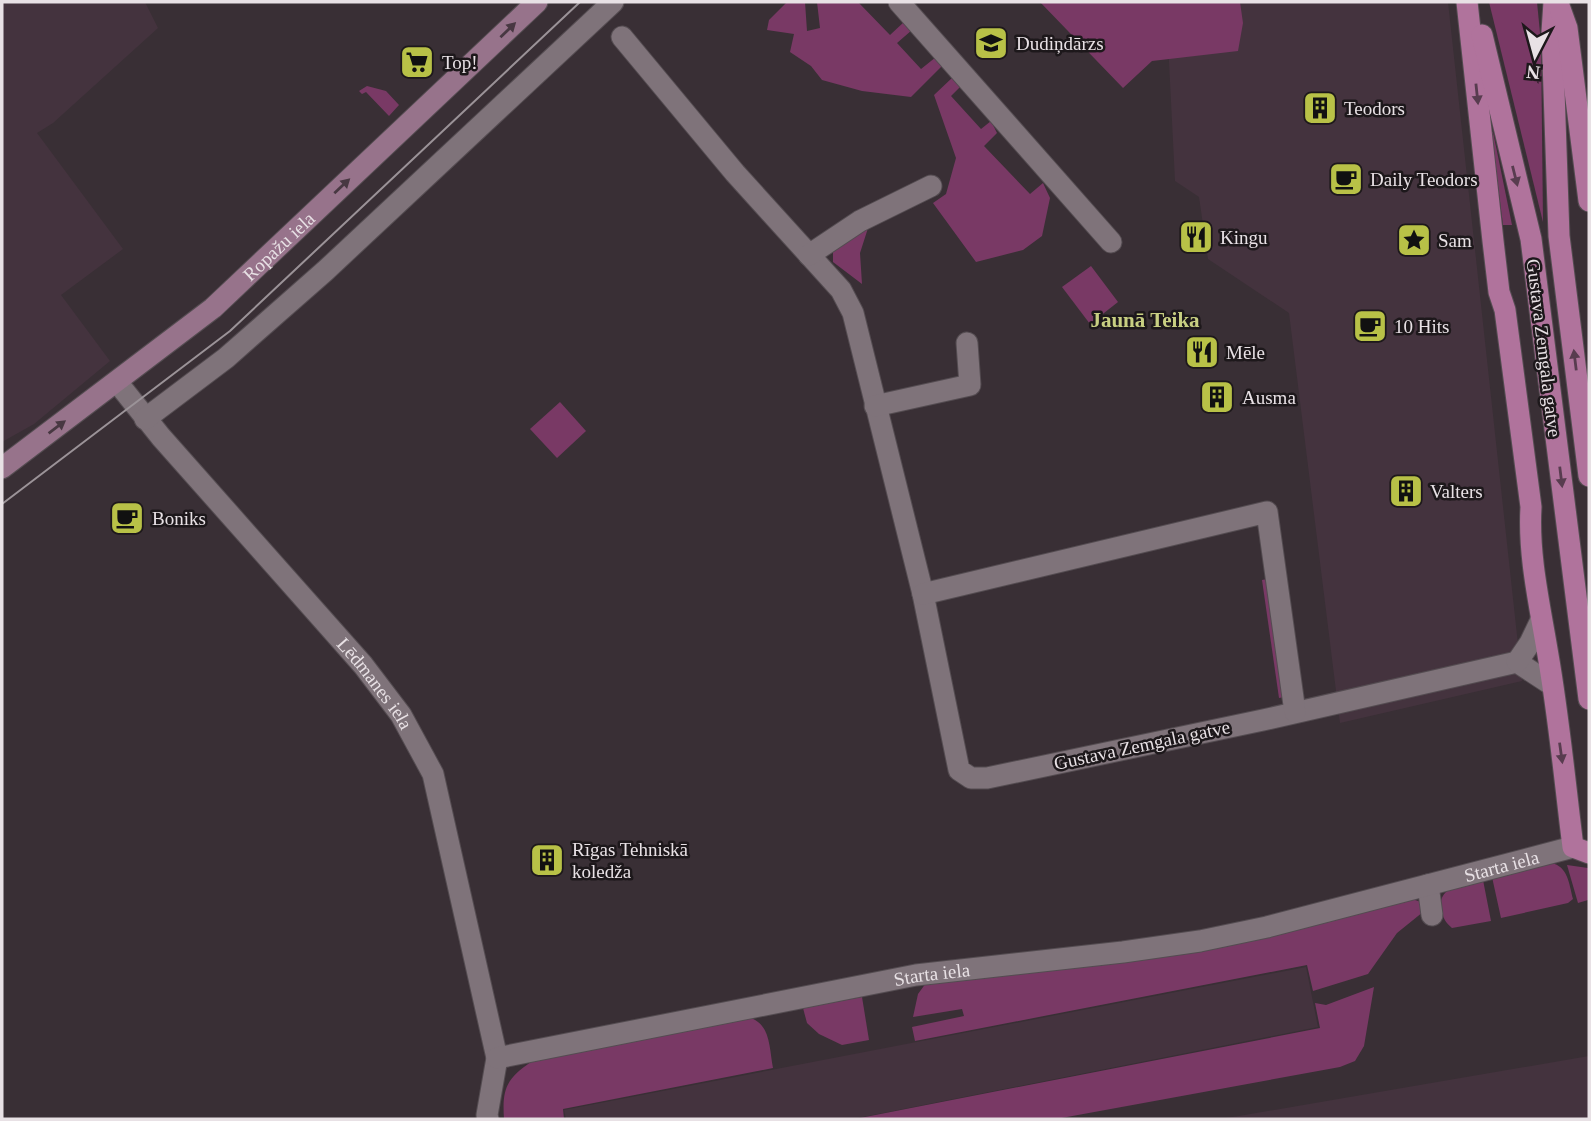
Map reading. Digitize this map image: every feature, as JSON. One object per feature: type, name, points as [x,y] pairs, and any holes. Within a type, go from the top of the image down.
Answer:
[{"type":"main road","points":[[1467,2],[1499,292],[1505,310],[1531,506],[1530,527],[1541,620],[1581,850]]},
{"type":"main road","name":"Gustava Zemgala gatve","points":[[1475,2],[1531,239],[1589,699]]},
{"type":"main road","points":[[1556,2],[1567,28],[1589,201]]},
{"type":"main road","name":"Gustava Zemgala gatve","points":[[1556,2],[1552,32],[1559,236],[1589,476]]},
{"type":"street","name":"Ropažu iela","points":[[2,468],[213,308],[537,2]]},
{"type":"street","points":[[145,419],[226,358],[325,271],[612,2]]},
{"type":"street","points":[[899,2],[1111,242]]},
{"type":"street","points":[[622,37],[735,173],[841,290],[853,313],[923,594],[1267,512],[1295,712]]},
{"type":"street","points":[[809,255],[860,221],[931,186]]},
{"type":"street","points":[[875,406],[970,384],[967,344]]},
{"type":"street","name":"Lēdmanes iela","points":[[117,382],[145,419],[320,614],[401,715],[433,774],[497,1058]]},
{"type":"street","name":"Gustava Zemgala gatve","points":[[923,594],[959,770],[971,778],[987,778],[1517,662]]},
{"type":"street","points":[[1541,620],[1517,662],[1552,685]]},
{"type":"street","name":"Starta iela","points":[[497,1058],[916,975],[1082,957],[1200,940],[1267,927],[1427,885],[1581,850]]},
{"type":"street","points":[[1427,885],[1432,915]]},
{"type":"street","points":[[482,1118],[497,1058]]},
{"type":"shaded area","points":[[2,2],[145,2],[158,28],[53,123],[37,133],[123,249],[61,295],[110,361],[34,424],[2,442]]},
{"type":"shaded area","points":[[787,2],[805,2],[807,31],[820,28],[817,2],[858,2],[890,35],[904,22],[912,30],[897,43],[921,69],[936,57],[944,64],[911,97],[862,91],[822,80],[811,66],[790,52],[794,34],[767,30],[769,20]]},
{"type":"shaded area","points":[[1040,2],[1240,2],[1243,23],[1238,51],[1152,61],[1123,88]]},
{"type":"shaded area","points":[[1166,2],[1448,2],[1522,681],[1340,723],[1289,313],[1208,259],[1199,197],[1175,181]]},
{"type":"shaded area","points":[[1489,2],[1537,2],[1541,43],[1543,222]]},
{"type":"shaded area","points":[[953,77],[960,87],[951,96],[981,129],[991,121],[997,133],[984,146],[1030,194],[1043,183],[1050,198],[1042,236],[1023,250],[976,262],[933,203],[946,194],[956,158],[934,95]]},
{"type":"shaded area","points":[[367,86],[386,91],[399,105],[389,116],[366,92],[362,94],[359,91]]},
{"type":"shaded area","points":[[1493,132],[1512,225],[1503,225]]},
{"type":"shaded area","points":[[869,225],[860,253],[862,284],[833,262],[833,251]]},
{"type":"shaded area","points":[[1091,266],[1118,302],[1090,324],[1062,287]]},
{"type":"shaded area","points":[[560,402],[586,431],[557,458],[530,429]]},
{"type":"shaded area","points":[[1267,579],[1284,697],[1279,698],[1262,580]]},
{"type":"shaded area","points":[[1551,863],[1564,872],[1573,899],[1568,903],[1501,918],[1492,877]]},
{"type":"shaded area","points":[[1567,865],[1588,868],[1588,900],[1578,903]]},
{"type":"shaded area","points":[[1483,880],[1491,921],[1452,928],[1446,922],[1441,908],[1444,894],[1454,887]]},
{"type":"shaded area","points":[[1412,899],[1421,902],[1423,912],[1397,933],[1368,974],[1313,991],[1307,965],[915,1041],[912,1027],[964,1016],[962,1009],[913,1017],[918,994],[926,983],[1163,955],[1282,934]]},
{"type":"shaded area","points":[[1306,967],[1318,1027],[853,1119],[566,1119],[564,1110]]},
{"type":"shaded area","points":[[1374,987],[1364,1046],[1355,1061],[1340,1067],[1056,1119],[855,1119],[1320,1028],[1315,1003],[1326,1005]]},
{"type":"shaded area","points":[[862,997],[869,1040],[842,1045],[819,1034],[807,1023],[803,1008]]},
{"type":"shaded area","points":[[747,1017],[761,1024],[765,1030],[773,1068],[563,1109],[564,1119],[504,1119],[507,1086],[516,1074],[531,1062]]},
{"type":"shaded area","points":[[1589,1056],[1589,1119],[1218,1119],[1239,1116]]},
{"type":"tram line","points":[[2,504],[230,331],[580,2]]},
{"type":"place","name":"Dudiņdārzs","points":[[991,43]]},
{"type":"place","name":"Top!","points":[[417,62]]},
{"type":"place","name":"Teodors","points":[[1320,108]]},
{"type":"place","name":"Daily Teodors","points":[[1346,179]]},
{"type":"place","name":"Kingu","points":[[1196,237]]},
{"type":"place","name":"Sam","points":[[1414,240]]},
{"type":"place","name":"10 Hits","points":[[1370,326]]},
{"type":"place","name":"Mēle","points":[[1202,352]]},
{"type":"place","name":"Ausma","points":[[1217,397]]},
{"type":"place","name":"Valters","points":[[1406,491]]},
{"type":"place","name":"Boniks","points":[[127,518]]},
{"type":"place","name":"Rīgas Tehniskā koledža","points":[[547,860]]},
{"type":"district","name":"Jaunā Teika","points":[[1145,320]]}]
